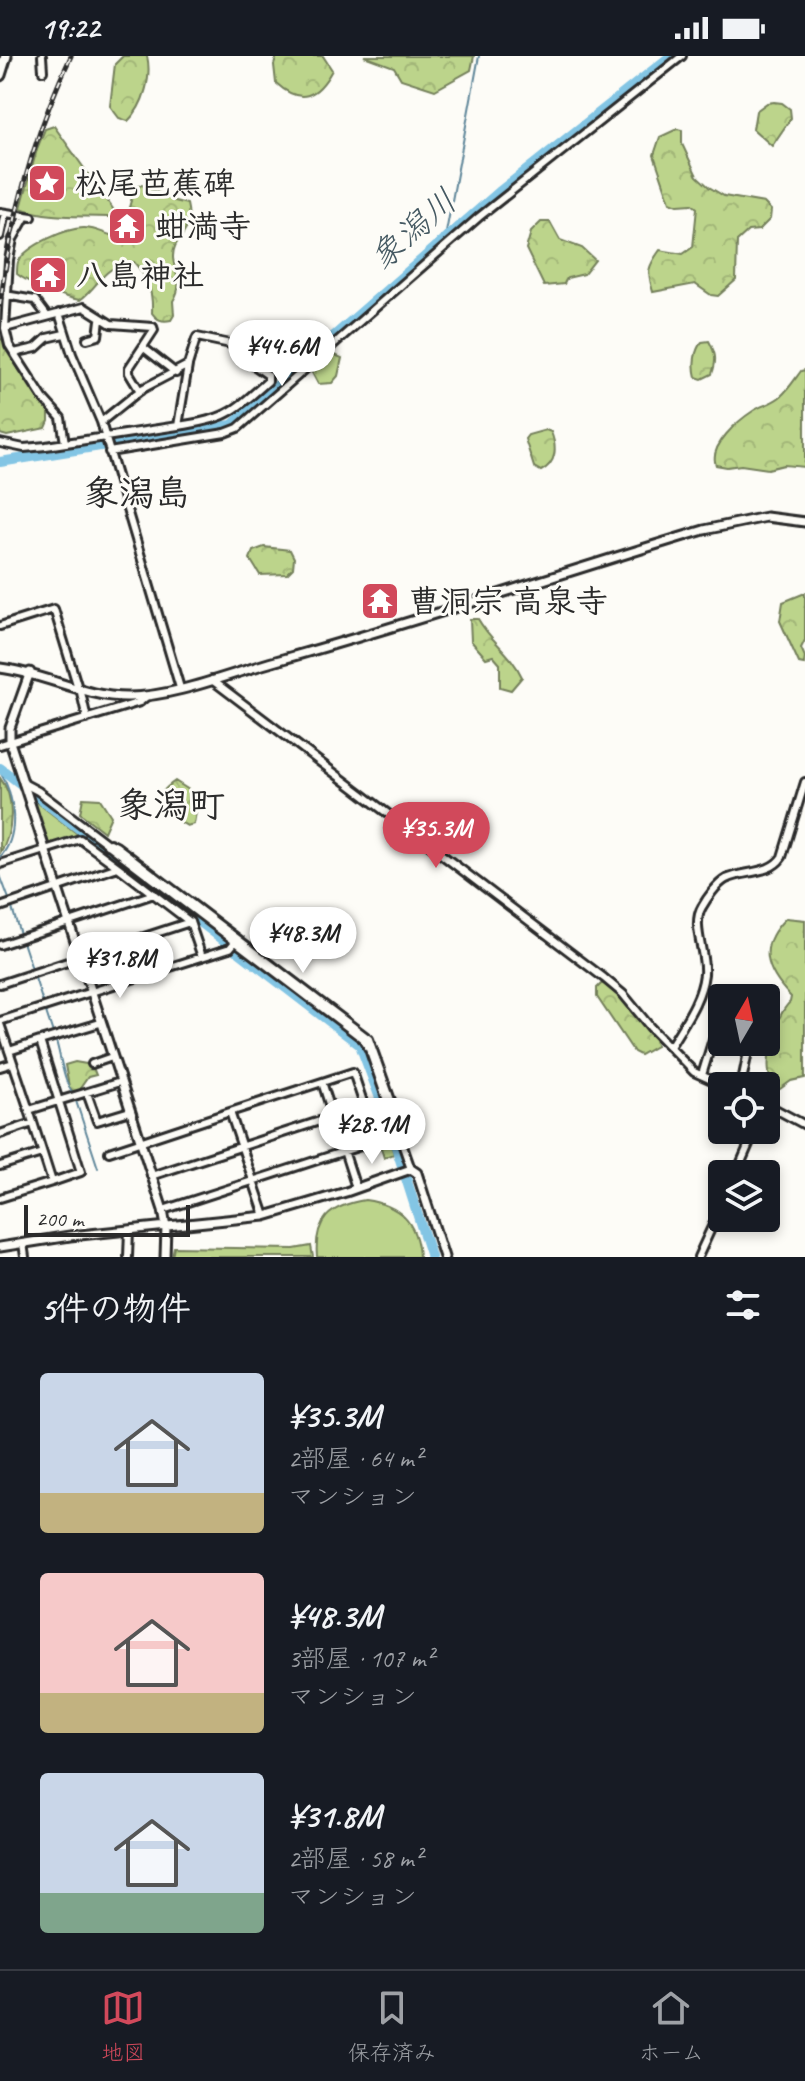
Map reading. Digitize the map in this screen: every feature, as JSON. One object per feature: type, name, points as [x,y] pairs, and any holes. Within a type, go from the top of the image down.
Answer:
[{"type":"highway","points":[[0,75],[6,56]]},
{"type":"street","points":[[42,56],[43,71]]},
{"type":"street","points":[[109,452],[225,433],[238,428],[479,217],[682,56]]},
{"type":"street","points":[[0,236],[3,213],[29,217],[13,239],[5,295],[5,328],[9,345],[43,398],[61,418],[65,443]]},
{"type":"street","points":[[5,295],[35,300],[47,316]]},
{"type":"street","points":[[5,328],[84,307],[100,320],[111,324],[153,327],[144,348],[129,368],[140,391]]},
{"type":"street","points":[[59,313],[64,334],[101,422],[180,688]]},
{"type":"street","points":[[87,339],[98,336],[100,320]]},
{"type":"street","points":[[14,353],[36,348],[47,338],[64,334]]},
{"type":"street","points":[[0,443],[24,448],[203,423],[229,415],[268,381],[268,375],[245,359],[240,346],[196,338],[188,365],[178,426]]},
{"type":"street","points":[[144,348],[176,373]]},
{"type":"street","points":[[101,422],[140,391],[188,365]]},
{"type":"street","points":[[0,668],[30,672],[113,697],[147,696],[468,605],[704,530],[766,517],[805,522]]},
{"type":"street","points":[[0,626],[54,609],[87,719]]},
{"type":"street","points":[[30,672],[10,728],[10,742],[163,1210],[165,1257]]},
{"type":"street","points":[[212,680],[604,978],[623,994],[694,1072],[708,1078]]},
{"type":"street","points":[[0,745],[140,702],[147,696]]},
{"type":"street","points":[[22,782],[38,791],[233,944],[363,1039],[411,1168],[417,1173],[444,1257]]},
{"type":"street","points":[[670,1047],[693,1008],[704,973],[697,917],[701,907],[727,878],[768,869],[778,863],[805,782]]},
{"type":"street","points":[[0,864],[80,839],[190,922],[202,957]]},
{"type":"street","points":[[100,853],[110,843],[116,846],[369,1039],[411,1168]]},
{"type":"street","points":[[0,907],[118,867]]},
{"type":"street","points":[[0,945],[154,894]]},
{"type":"street","points":[[0,984],[190,922]]},
{"type":"street","points":[[52,1182],[0,1023],[233,944]]},
{"type":"street","points":[[9,1051],[100,1023]]},
{"type":"street","points":[[0,1198],[81,1172],[40,1041]]},
{"type":"street","points":[[702,1075],[708,1055]]},
{"type":"street","points":[[92,1064],[112,1057]]},
{"type":"street","points":[[0,1067],[13,1063]]},
{"type":"street","points":[[109,1152],[353,1072],[376,1141],[163,1210]]},
{"type":"street","points":[[29,1110],[120,1082]]},
{"type":"street","points":[[322,1082],[356,1188]]},
{"type":"street","points":[[87,1093],[97,1121],[130,1111]]},
{"type":"street","points":[[230,1112],[265,1216]]},
{"type":"street","points":[[780,1112],[805,1125]]},
{"type":"street","points":[[151,1176],[332,1117]]},
{"type":"street","points":[[0,1134],[33,1123]]},
{"type":"street","points":[[0,1166],[42,1153]]},
{"type":"street","points":[[0,1247],[265,1216],[411,1168]]},
{"type":"street","points":[[128,1257],[129,1230]]},
{"type":"street","points":[[698,1257],[710,1232]]},
{"type":"street","points":[[23,1243],[25,1257]]},
{"type":"green space","points":[[123,56],[147,56],[148,64],[142,99],[128,121],[119,118],[110,106],[115,64]]},
{"type":"green space","points":[[277,56],[323,56],[332,70],[314,92],[300,96],[276,83],[274,65]]},
{"type":"green space","points":[[364,56],[474,56],[471,70],[435,90],[401,79],[394,67]]},
{"type":"green space","points":[[774,102],[790,109],[791,118],[772,146],[753,129],[756,111]]},
{"type":"green space","points":[[54,126],[116,217],[53,215],[21,208],[45,129]]},
{"type":"green space","points":[[677,129],[682,130],[682,144],[697,176],[709,187],[724,196],[764,203],[771,210],[770,219],[759,230],[748,231],[737,241],[736,280],[718,296],[695,284],[653,292],[651,285],[649,270],[660,250],[683,254],[693,247],[697,208],[692,204],[670,202],[654,155],[660,137]]},
{"type":"green space","points":[[142,185],[187,204],[188,223],[174,250],[178,284],[171,320],[160,320],[152,313],[149,285],[134,262],[108,272],[80,300],[47,290],[17,274],[18,262],[29,250],[68,231],[85,228],[128,236],[128,211],[135,187]]},
{"type":"green space","points":[[541,222],[550,222],[560,240],[582,248],[595,260],[584,274],[567,278],[564,284],[544,286],[526,249],[531,232]]},
{"type":"green space","points":[[0,339],[5,340],[19,370],[49,410],[46,428],[7,436],[0,434]]},
{"type":"green space","points":[[709,341],[715,365],[712,374],[702,379],[696,377],[695,358],[702,342]]},
{"type":"green space","points":[[330,353],[342,358],[338,376],[332,383],[318,384],[311,371]]},
{"type":"green space","points":[[805,370],[805,467],[784,465],[768,469],[716,465],[716,450],[726,434],[747,415],[781,396]]},
{"type":"green space","points":[[546,430],[551,432],[555,449],[550,464],[541,471],[534,467],[525,439],[528,435]]},
{"type":"green space","points":[[264,547],[290,550],[294,558],[293,568],[287,574],[260,575],[250,559],[253,551]]},
{"type":"green space","points":[[805,593],[805,640],[801,648],[804,664],[799,663],[780,621],[783,602]]},
{"type":"green space","points":[[470,619],[478,619],[518,669],[522,677],[511,690],[500,687],[500,664],[493,656],[486,658],[471,641]]},
{"type":"green space","points":[[0,778],[9,795],[11,815],[8,836],[0,853]]},
{"type":"green space","points":[[175,781],[189,790],[189,803],[196,812],[194,824],[187,826],[161,806],[161,795]]},
{"type":"green space","points":[[83,798],[100,799],[111,816],[104,832],[80,813]]},
{"type":"green space","points":[[34,800],[80,836],[49,845]]},
{"type":"green space","points":[[786,918],[805,920],[805,1078],[791,1081],[780,1089],[780,1072],[769,1072],[769,1056],[780,1056],[780,1017],[791,997],[770,968],[768,948],[777,928]]},
{"type":"green space","points":[[602,983],[623,999],[655,1038],[656,1046],[640,1055],[634,1052],[597,997],[597,988]]},
{"type":"green space","points":[[75,1062],[92,1065],[96,1075],[88,1077],[81,1087],[82,1092],[75,1094],[69,1087],[65,1065]]},
{"type":"green space","points":[[381,1114],[394,1154],[384,1158],[372,1118]]},
{"type":"green space","points":[[365,1200],[388,1206],[404,1217],[418,1244],[419,1257],[317,1257],[318,1233],[326,1217],[342,1206]]},
{"type":"green space","points":[[311,1246],[313,1257],[172,1257],[174,1247],[294,1249]]},
{"type":"waterway","points":[[445,238],[479,56]]},
{"type":"waterway","name":"象潟川","points":[[0,462],[232,425],[499,192],[671,56]]},
{"type":"waterway","points":[[0,768],[360,1045],[383,1106],[431,1257]]},
{"type":"waterway","points":[[0,772],[9,792],[13,815],[11,838],[0,857]]},
{"type":"waterway","points":[[0,875],[9,899]]},
{"type":"waterway","points":[[12,908],[20,934]]},
{"type":"waterway","points":[[23,942],[32,969]]},
{"type":"waterway","points":[[35,978],[43,1003]]},
{"type":"waterway","points":[[46,1012],[53,1033]]},
{"type":"waterway","points":[[56,1041],[73,1093]]},
{"type":"waterway","points":[[76,1101],[98,1168]]},
{"type":"railway","points":[[0,305],[10,241],[25,178],[45,116],[71,56]]},
{"type":"place","name":"松尾芭蕉碑","points":[[47,183]]},
{"type":"place","name":"蚶満寺","points":[[127,226]]},
{"type":"place","name":"八島神社","points":[[48,275]]},
{"type":"place","name":"曹洞宗 高泉寺","points":[[380,601]]},
{"type":"district","name":"象潟島","points":[[137,493]]},
{"type":"district","name":"象潟町","points":[[171,805]]}]
